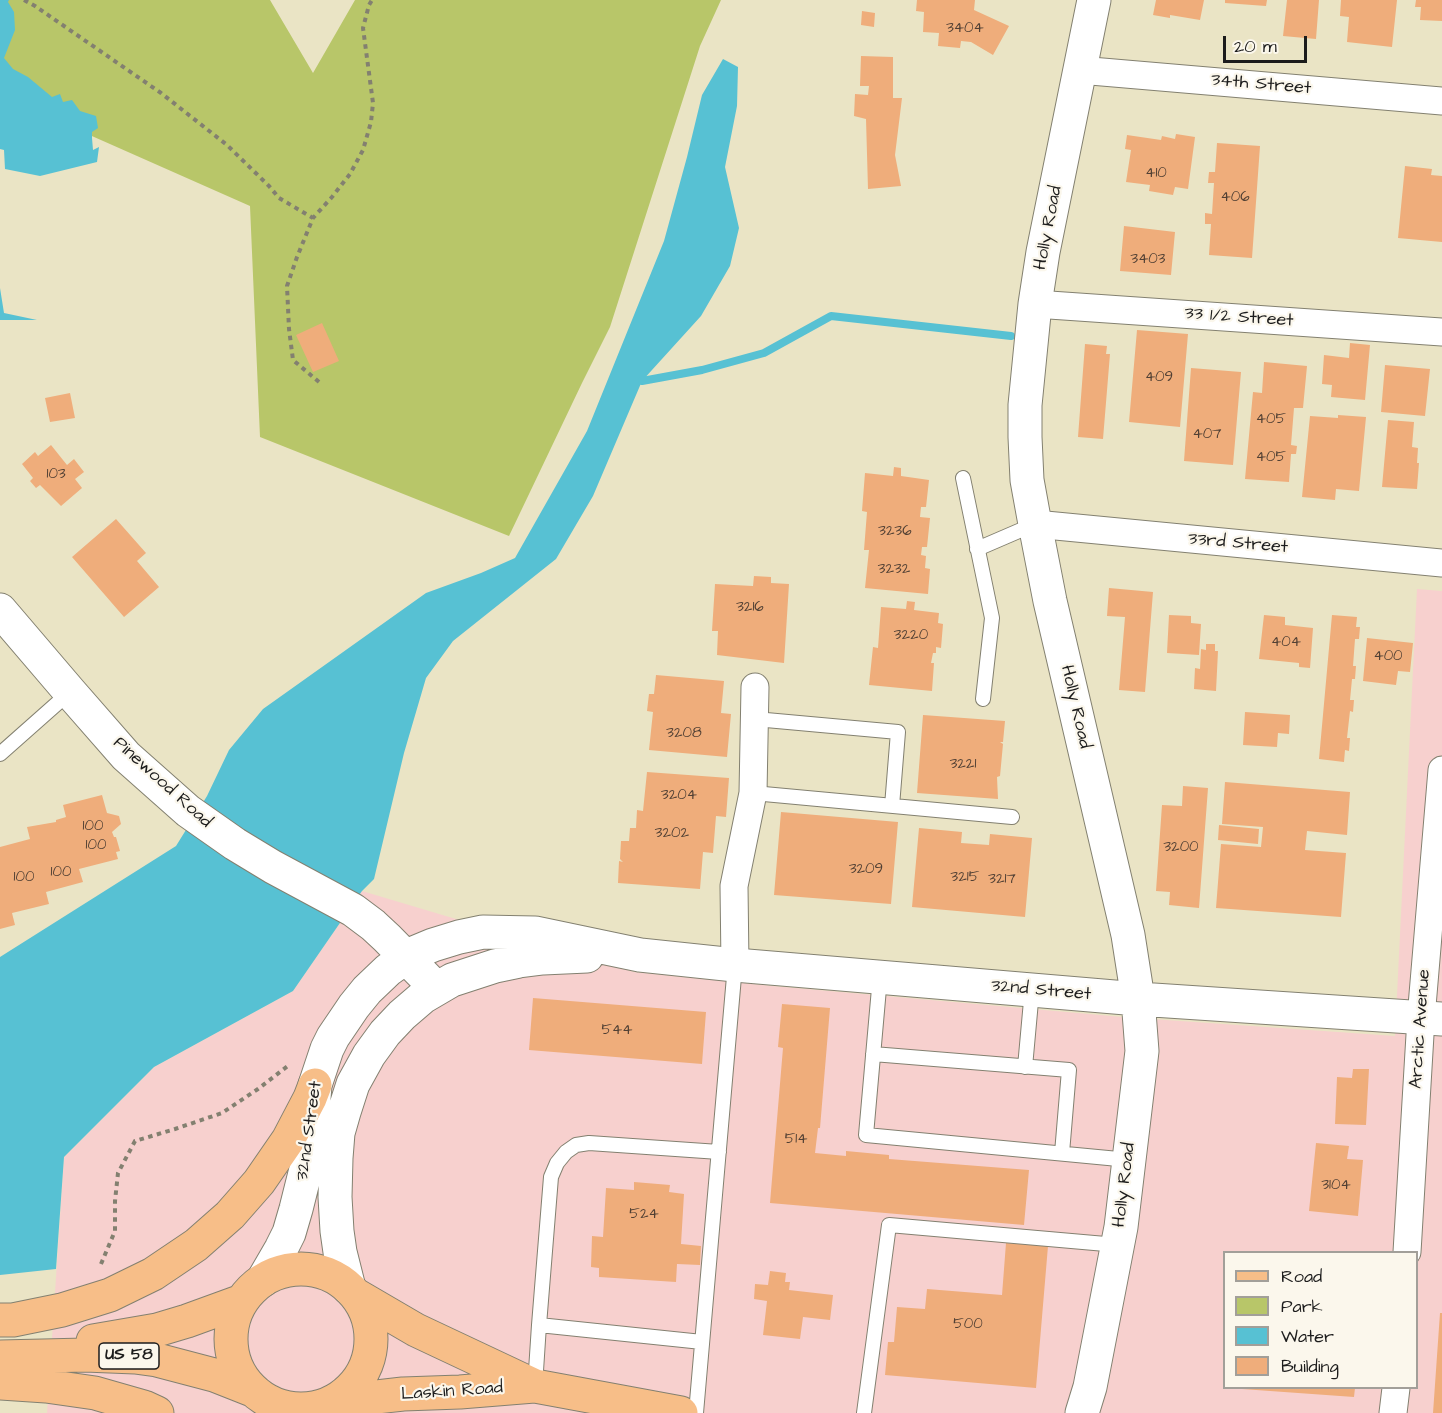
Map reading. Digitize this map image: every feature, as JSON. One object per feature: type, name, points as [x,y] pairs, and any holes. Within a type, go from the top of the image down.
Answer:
[{"type":"main road","points":[[0,1320],[14,1320],[62,1310],[110,1295],[153,1274],[196,1245],[230,1215],[259,1182],[288,1140],[315,1085]]},
{"type":"main road","name":"US 58","points":[[0,1343],[100,1340],[157,1330],[187,1321],[252,1291],[284,1271],[307,1269],[330,1275],[353,1292]]},
{"type":"main road","points":[[252,1291],[232,1323],[231,1347],[238,1371],[252,1390]]},
{"type":"main road","points":[[324,1407],[350,1390],[363,1374],[370,1355],[372,1334],[367,1314],[353,1292]]},
{"type":"main road","name":"Laskin Road","points":[[353,1292],[416,1330],[535,1386],[681,1413]]},
{"type":"main road","name":"US 58","points":[[0,1357],[85,1355],[157,1359],[214,1375],[252,1390],[267,1401],[284,1408],[302,1410],[324,1407]]},
{"type":"main road","points":[[0,1383],[96,1393],[157,1413]]},
{"type":"main road","name":"Laskin Road","points":[[324,1407],[403,1394],[535,1386]]},
{"type":"street","name":"Holly Road","points":[[1082,1413],[1090,1387],[1121,1227],[1142,1051],[1138,999],[1128,935],[1050,601],[1035,524],[1028,480],[1025,405],[1035,304],[1043,252],[1094,0]]},
{"type":"street","name":"34th Street","points":[[1079,70],[1442,101]]},
{"type":"street","name":"33 1/2 Street","points":[[1035,304],[1442,332]]},
{"type":"street","name":"33rd Street","points":[[1035,524],[1442,563]]},
{"type":"street","name":"Pinewood Road","points":[[4,622],[126,756],[188,811],[273,867],[352,910],[407,957],[436,988]]},
{"type":"street","points":[[735,965],[734,886],[753,793],[755,687]]},
{"type":"street","name":"Arctic Avenue","points":[[1407,1251],[1431,1018],[1442,770]]},
{"type":"street","name":"32nd Street","points":[[252,1291],[277,1257],[289,1233],[304,1181],[311,1138],[315,1085],[333,1037],[367,990],[388,970],[407,957],[433,945],[459,937],[483,932],[534,933],[640,955],[735,965],[1282,1010],[1431,1018]]},
{"type":"street","name":"32nd Street","points":[[353,1292],[340,1252],[337,1231],[334,1197],[338,1133],[353,1084],[369,1055],[385,1034],[423,997],[452,980],[469,974],[495,966],[543,958],[640,955]]},
{"type":"street","points":[[1394,1413],[1396,1389]]},
{"type":"lane","points":[[963,478],[992,618],[983,699]]},
{"type":"lane","points":[[977,549],[1035,524]]},
{"type":"lane","points":[[0,754],[70,692]]},
{"type":"lane","points":[[754,719],[898,732],[892,806]]},
{"type":"lane","points":[[753,793],[1012,817]]},
{"type":"lane","points":[[696,1413],[735,965]]},
{"type":"lane","points":[[880,977],[866,1135],[1129,1160]]},
{"type":"lane","points":[[1024,1067],[1032,990]]},
{"type":"lane","points":[[873,1054],[1069,1070],[1062,1153]]},
{"type":"lane","points":[[535,1386],[551,1177],[557,1163],[576,1145],[589,1143],[719,1152]]},
{"type":"lane","points":[[864,1413],[889,1225],[1117,1245]]},
{"type":"lane","points":[[539,1325],[702,1342]]},
{"type":"path","points":[[24,0],[161,93],[227,146],[279,198],[313,218]]},
{"type":"path","points":[[320,382],[293,360],[287,286],[313,218],[350,174],[363,150],[371,122],[373,103],[363,28],[372,0]]},
{"type":"path","points":[[101,1264],[115,1231],[118,1173],[135,1141],[222,1113],[258,1089],[289,1064]]},
{"type":"shaded area","points":[[1417,589],[1442,591],[1442,1413],[47,1413],[64,1157],[154,1067],[293,991],[362,891],[634,972],[1123,1017],[1395,1036]]},
{"type":"green space","points":[[0,0],[270,0],[313,73],[355,0],[721,0],[700,46],[610,327],[509,536],[260,437],[250,206],[67,125],[0,74]]},
{"type":"water","points":[[0,0],[9,0],[14,12],[15,30],[4,58],[13,69],[28,77],[52,97],[60,94],[63,102],[72,100],[80,111],[96,116],[98,128],[92,132],[92,138],[93,150],[99,147],[97,162],[40,176],[5,169],[4,150],[0,149]]},
{"type":"water","points":[[723,59],[738,67],[737,106],[725,167],[739,228],[730,266],[701,316],[642,381],[593,496],[556,559],[453,641],[426,678],[404,753],[374,879],[362,891],[293,991],[154,1067],[64,1157],[56,1269],[0,1275],[0,957],[176,846],[207,796],[229,750],[263,709],[426,593],[515,558],[587,431],[664,241],[702,95]]},
{"type":"water","points":[[0,288],[4,313],[37,320],[0,320]]},
{"type":"building","points":[[917,0],[975,0],[974,10],[1009,26],[993,55],[971,42],[961,41],[960,48],[938,46],[939,33],[923,32],[924,12],[916,11]]},
{"type":"building","points":[[1156,0],[1204,0],[1200,20],[1153,15]]},
{"type":"building","points":[[1225,0],[1267,0],[1266,6],[1225,3]]},
{"type":"building","points":[[1287,0],[1319,0],[1316,39],[1283,36]]},
{"type":"building","points":[[1341,0],[1397,0],[1392,47],[1347,42],[1349,17],[1340,16]]},
{"type":"building","points":[[1416,0],[1442,0],[1442,21],[1420,20],[1421,7],[1415,7]]},
{"type":"building","points":[[862,11],[875,13],[874,27],[861,25]]},
{"type":"building","points":[[861,56],[893,57],[893,98],[902,98],[895,155],[901,186],[868,189],[866,119],[854,116],[855,94],[868,95],[869,86],[860,86]]},
{"type":"building","points":[[1176,134],[1195,137],[1188,189],[1175,187],[1173,195],[1149,191],[1150,185],[1126,182],[1131,150],[1125,149],[1127,135],[1161,140],[1162,136],[1175,139]]},
{"type":"building","points":[[1217,143],[1260,146],[1252,258],[1209,255],[1211,224],[1205,224],[1205,213],[1212,214],[1214,183],[1208,183],[1209,172],[1215,172]]},
{"type":"building","points":[[1405,166],[1432,169],[1431,175],[1442,176],[1442,242],[1398,238]]},
{"type":"building","points":[[1124,226],[1175,232],[1171,275],[1120,271]]},
{"type":"building","points":[[322,323],[339,361],[313,372],[296,335]]},
{"type":"building","points":[[1137,330],[1188,334],[1180,427],[1129,422]]},
{"type":"building","points":[[1350,343],[1370,345],[1365,400],[1331,397],[1332,385],[1322,384],[1324,355],[1349,358]]},
{"type":"building","points":[[1085,344],[1107,346],[1106,354],[1110,354],[1103,439],[1078,437]]},
{"type":"building","points":[[1264,362],[1307,366],[1303,408],[1294,408],[1291,445],[1297,446],[1296,454],[1291,454],[1289,482],[1245,479],[1253,392],[1262,393]]},
{"type":"building","points":[[1385,365],[1430,369],[1425,416],[1381,412]]},
{"type":"building","points":[[1191,368],[1241,372],[1233,465],[1184,461]]},
{"type":"building","points":[[70,393],[75,418],[50,422],[45,398]]},
{"type":"building","points":[[1338,415],[1366,417],[1359,491],[1336,489],[1335,500],[1302,497],[1310,416],[1338,418]]},
{"type":"building","points":[[1388,420],[1414,422],[1412,447],[1418,448],[1417,463],[1419,463],[1417,489],[1382,487]]},
{"type":"building","points":[[51,445],[67,465],[74,459],[84,472],[75,479],[82,488],[61,506],[40,485],[36,488],[30,481],[33,478],[22,464],[35,452],[38,456]]},
{"type":"building","points":[[894,467],[901,468],[901,476],[929,480],[926,507],[921,507],[920,517],[930,518],[927,547],[922,547],[921,555],[926,556],[925,568],[930,569],[928,594],[865,588],[869,550],[864,550],[867,512],[862,511],[865,473],[893,476]]},
{"type":"building","points":[[116,519],[146,553],[137,561],[159,587],[124,617],[72,557]]},
{"type":"building","points":[[754,576],[771,577],[771,583],[789,584],[784,663],[717,655],[718,631],[712,631],[715,584],[753,586]]},
{"type":"building","points":[[1109,588],[1153,592],[1145,692],[1119,690],[1125,617],[1107,616]]},
{"type":"building","points":[[907,601],[915,602],[914,610],[939,613],[938,623],[943,624],[941,648],[936,647],[931,663],[934,663],[932,691],[869,685],[873,647],[878,648],[881,607],[906,609]]},
{"type":"building","points":[[1169,615],[1191,616],[1191,623],[1201,624],[1199,655],[1167,653]]},
{"type":"building","points":[[1264,615],[1285,617],[1285,625],[1313,628],[1310,668],[1299,667],[1299,663],[1259,659]]},
{"type":"building","points":[[1332,615],[1357,617],[1356,627],[1360,627],[1359,639],[1355,639],[1353,666],[1356,666],[1355,679],[1352,679],[1350,700],[1354,700],[1353,712],[1350,711],[1347,738],[1350,738],[1349,751],[1345,750],[1344,762],[1319,759]]},
{"type":"building","points":[[1367,638],[1413,643],[1410,672],[1398,671],[1396,685],[1363,681]]},
{"type":"building","points":[[1206,644],[1215,644],[1215,651],[1218,651],[1216,691],[1194,689],[1195,668],[1200,669],[1201,649],[1206,650]]},
{"type":"building","points":[[656,675],[724,681],[721,713],[731,714],[727,757],[649,750],[653,712],[647,711],[649,694],[654,694]]},
{"type":"building","points":[[1245,712],[1290,715],[1289,734],[1278,733],[1277,747],[1243,745]]},
{"type":"building","points":[[923,715],[1005,721],[1003,742],[1000,742],[1003,744],[1000,776],[997,777],[998,799],[917,793]]},
{"type":"building","points":[[647,772],[729,778],[726,817],[716,816],[713,853],[703,852],[700,889],[618,883],[619,861],[623,862],[620,859],[621,841],[629,841],[630,828],[636,828],[637,810],[643,811]]},
{"type":"building","points":[[1225,782],[1350,792],[1347,835],[1307,831],[1305,850],[1346,853],[1341,917],[1216,908],[1221,844],[1261,847],[1263,827],[1222,824]]},
{"type":"building","points":[[1183,786],[1208,788],[1199,908],[1169,905],[1170,892],[1156,891],[1162,805],[1182,806]]},
{"type":"building","points":[[102,795],[107,813],[119,816],[121,824],[112,832],[120,851],[116,852],[118,859],[79,869],[83,882],[46,892],[49,904],[12,913],[15,925],[0,929],[0,847],[30,839],[27,827],[56,822],[66,817],[63,805]]},
{"type":"building","points":[[781,812],[898,822],[891,904],[774,895]]},
{"type":"building","points":[[1219,825],[1259,829],[1258,844],[1218,840]]},
{"type":"building","points":[[919,828],[962,832],[961,843],[989,845],[990,834],[1032,838],[1025,917],[912,907]]},
{"type":"building","points":[[533,998],[706,1012],[702,1064],[529,1050]]},
{"type":"building","points":[[782,1004],[830,1008],[820,1128],[818,1128],[815,1153],[846,1156],[846,1151],[889,1155],[889,1159],[1029,1170],[1024,1225],[770,1203],[783,1048],[778,1047]]},
{"type":"building","points":[[1353,1069],[1369,1069],[1366,1125],[1335,1124],[1337,1077],[1352,1078]]},
{"type":"building","points":[[1316,1143],[1349,1146],[1347,1159],[1363,1160],[1358,1216],[1309,1211]]},
{"type":"building","points":[[634,1182],[670,1185],[669,1192],[684,1194],[681,1244],[701,1246],[700,1265],[677,1264],[676,1282],[599,1277],[599,1268],[591,1267],[592,1236],[603,1237],[606,1188],[634,1190]]},
{"type":"building","points":[[1006,1243],[1048,1246],[1036,1388],[885,1375],[888,1342],[894,1342],[897,1307],[925,1309],[927,1289],[1002,1295]]},
{"type":"building","points":[[770,1271],[786,1273],[785,1282],[790,1282],[789,1290],[833,1295],[830,1320],[803,1317],[800,1339],[763,1335],[767,1301],[754,1299],[755,1284],[768,1285]]},
{"type":"building","points":[[1440,1313],[1442,1313],[1442,1413],[1433,1413]]},
{"type":"building","points":[[1242,1389],[1355,1389],[1354,1397]]},
{"type":"waterway","points":[[642,381],[702,370],[764,353],[831,316],[1011,336]]}]
